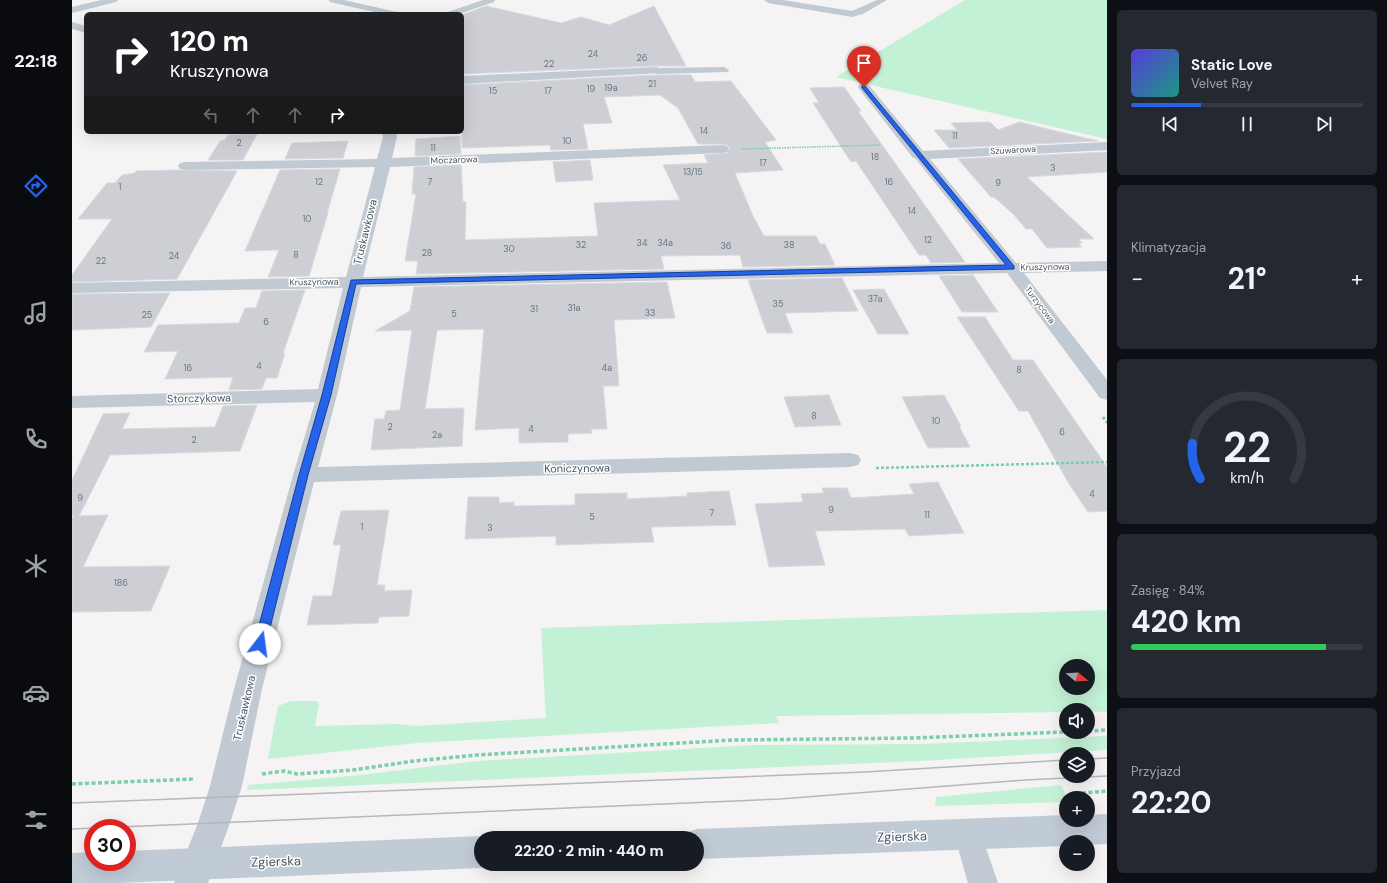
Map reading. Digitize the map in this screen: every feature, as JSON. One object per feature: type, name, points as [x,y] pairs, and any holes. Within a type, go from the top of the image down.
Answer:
[{"type":"main road","points":[[72,10],[107,0]]},
{"type":"main road","name":"Zgierska","points":[[704,844],[1107,829]]},
{"type":"main road","name":"Zgierska","points":[[72,869],[194,874],[474,853]]},
{"type":"street","points":[[72,25],[84,29]]},
{"type":"street","points":[[464,80],[657,71]]},
{"type":"street","name":"Turzycowa","points":[[864,87],[913,149],[1011,267],[1107,394]]},
{"type":"street","name":"Truskawkowa","points":[[194,874],[226,786],[248,690],[304,475],[327,395],[382,163],[390,137],[389,134]]},
{"type":"street","name":"Szuwarowa","points":[[913,149],[1107,146]]},
{"type":"street","name":"Moczarowa","points":[[185,166],[382,163],[722,149]]},
{"type":"street","name":"Kruszynowa","points":[[72,288],[1107,266]]},
{"type":"street","name":"Storczykowa","points":[[72,402],[327,395]]},
{"type":"street","name":"Koniczynowa","points":[[304,475],[850,460]]},
{"type":"lane","points":[[333,0],[385,12]]},
{"type":"lane","points":[[456,12],[491,0]]},
{"type":"lane","points":[[768,0],[852,14],[860,12],[883,0]]},
{"type":"lane","points":[[657,71],[724,70]]},
{"type":"lane","points":[[968,834],[983,883]]},
{"type":"path","points":[[722,149],[913,149]]},
{"type":"path","points":[[850,460],[878,468],[1107,462]]},
{"type":"path","points":[[1095,731],[1107,730]]},
{"type":"path","points":[[259,774],[284,771],[297,774],[353,770],[414,761],[477,755],[732,740],[912,738],[1059,732]]},
{"type":"path","points":[[72,784],[198,779]]},
{"type":"path","points":[[1095,792],[1107,792]]},
{"type":"green space","points":[[965,0],[1107,0],[1107,139],[836,77]]},
{"type":"green space","points":[[1107,610],[1107,712],[1095,711],[1095,703],[1059,703],[1059,712],[776,716],[779,723],[417,743],[268,759],[278,706],[291,701],[317,701],[319,704],[315,726],[397,724],[416,726],[546,718],[541,628]]},
{"type":"green space","points":[[1107,736],[1107,750],[1095,751],[1095,747],[1059,747],[1059,753],[919,761],[247,790],[248,785],[351,776],[477,761],[755,745],[923,744],[1059,738],[1095,739],[1095,737]]},
{"type":"green space","points":[[1061,785],[1064,791],[1059,791],[1059,802],[935,806],[936,797]]},
{"type":"building","points":[[486,6],[561,23],[581,17],[609,25],[654,6],[686,66],[464,74],[464,14]]},
{"type":"building","points":[[655,75],[691,75],[695,82],[731,81],[776,140],[765,142],[783,170],[735,173],[753,216],[764,236],[816,236],[820,244],[825,244],[835,265],[743,267],[740,255],[661,256],[664,269],[416,274],[418,261],[405,261],[416,194],[412,194],[414,167],[461,165],[463,202],[466,202],[465,240],[598,236],[594,203],[680,200],[663,165],[708,163],[704,155],[727,153],[730,148],[727,145],[722,144],[698,144],[678,108],[660,95],[604,97],[612,123],[583,124],[588,149],[551,150],[550,145],[462,148],[462,134],[464,134],[464,85]]},
{"type":"building","points":[[844,87],[861,111],[858,111],[965,262],[931,263],[926,255],[919,255],[856,161],[851,162],[813,103],[819,103],[810,88]]},
{"type":"building","points":[[990,122],[998,130],[1019,122],[1098,141],[949,148],[934,130],[957,130],[951,123]]},
{"type":"building","points":[[257,134],[243,160],[208,160],[220,141],[225,140],[228,135]]},
{"type":"building","points":[[460,136],[461,154],[415,156],[416,139]]},
{"type":"building","points":[[348,141],[343,158],[285,159],[292,143]]},
{"type":"building","points":[[1107,152],[1107,172],[1027,177],[1094,239],[1079,239],[1082,243],[1078,243],[1082,247],[1047,248],[1032,229],[1026,229],[1013,214],[994,197],[991,197],[958,159]]},
{"type":"building","points":[[590,160],[593,180],[556,182],[553,162]]},
{"type":"building","points":[[340,169],[309,276],[268,277],[279,250],[245,251],[280,170]]},
{"type":"building","points":[[136,171],[237,171],[177,279],[72,282],[72,275],[112,219],[78,219],[107,183],[115,183],[122,175],[135,173]]},
{"type":"building","points":[[973,275],[998,312],[962,312],[939,276]]},
{"type":"building","points":[[842,278],[858,311],[785,313],[793,333],[767,333],[748,280]]},
{"type":"building","points":[[667,282],[675,318],[614,320],[619,386],[603,386],[607,429],[591,429],[592,433],[568,434],[568,442],[519,443],[519,428],[475,430],[484,329],[437,330],[425,409],[464,408],[462,446],[371,450],[375,419],[384,419],[386,411],[400,410],[412,330],[375,331],[410,311],[414,287]]},
{"type":"building","points":[[884,289],[909,334],[878,334],[853,290]]},
{"type":"building","points":[[305,290],[283,353],[285,353],[277,378],[266,378],[262,389],[229,390],[233,377],[165,379],[178,351],[144,352],[158,325],[239,323],[245,308],[256,308],[262,291]]},
{"type":"building","points":[[170,293],[151,327],[72,330],[72,294]]},
{"type":"building","points":[[957,317],[985,317],[1013,360],[1033,360],[1107,467],[1107,511],[1088,512],[1069,484],[1028,411],[1019,411]]},
{"type":"building","points":[[829,395],[841,425],[795,427],[784,397]]},
{"type":"building","points":[[944,395],[961,426],[959,426],[970,447],[928,448],[902,397]]},
{"type":"building","points":[[257,405],[240,451],[110,455],[79,516],[108,515],[83,567],[170,566],[151,611],[72,612],[72,517],[75,517],[72,515],[72,480],[103,414],[130,413],[122,429],[215,427],[223,406]]},
{"type":"building","points":[[938,482],[964,533],[909,536],[905,529],[815,531],[825,565],[769,567],[755,504],[803,502],[801,494],[824,493],[822,488],[847,488],[851,498],[914,494],[909,484]]},
{"type":"building","points":[[729,491],[736,525],[651,527],[654,542],[556,545],[556,536],[465,539],[468,497],[499,497],[499,503],[514,502],[514,506],[575,505],[575,494],[627,493],[627,499],[687,496],[687,493]]},
{"type":"building","points":[[389,510],[377,585],[385,585],[384,591],[412,590],[409,616],[379,617],[378,623],[307,625],[313,596],[332,596],[341,545],[333,545],[341,511]]},
{"type":"tram line","points":[[1095,759],[1107,758]]},
{"type":"tram line","points":[[72,803],[865,772],[1059,760]]},
{"type":"tram line","points":[[72,829],[780,799],[1025,780],[1107,776]]},
{"type":"route","points":[[260,644],[304,475],[327,395],[353,282],[1011,267],[864,87]]}]
